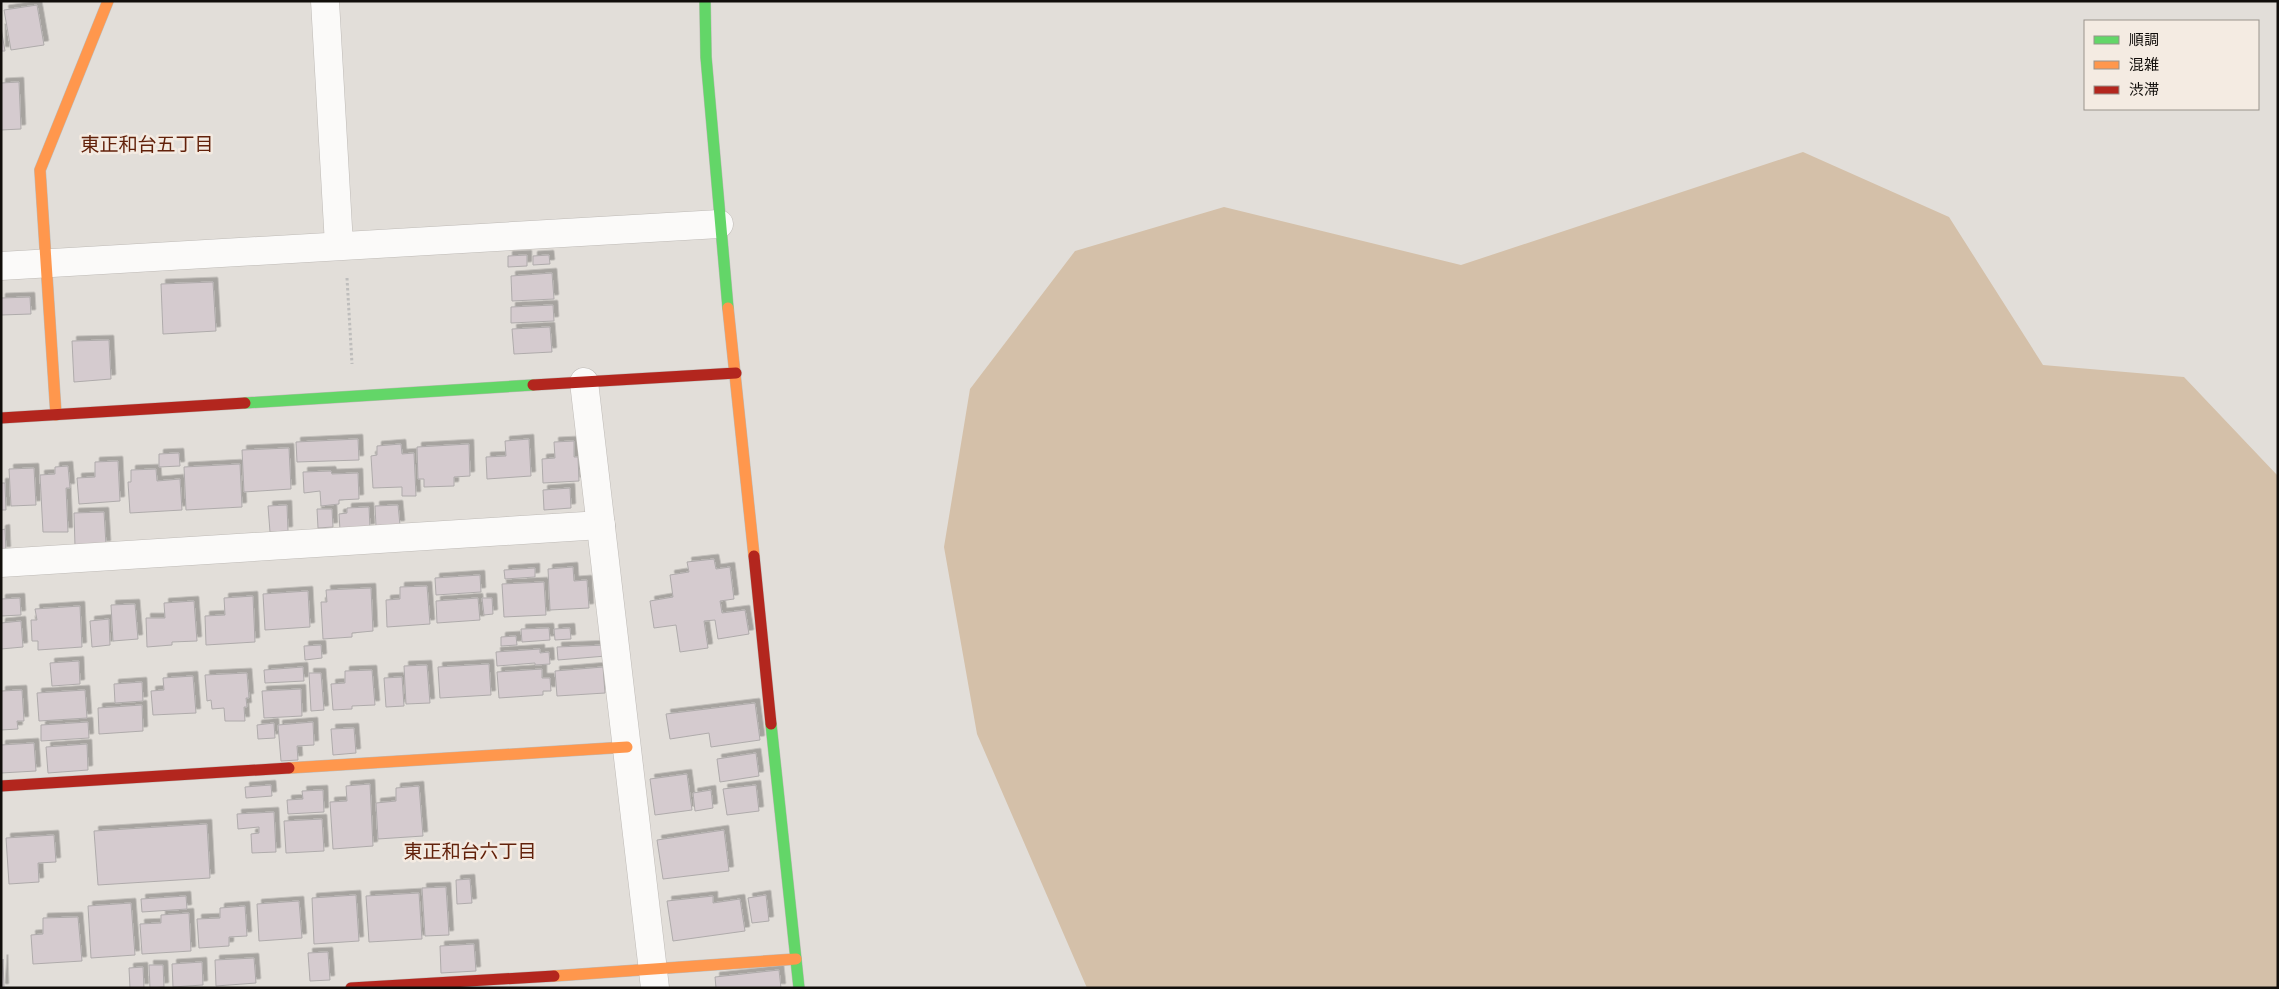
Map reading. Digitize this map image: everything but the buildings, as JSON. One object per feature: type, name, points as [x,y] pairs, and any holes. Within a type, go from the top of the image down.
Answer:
[{"type":"street","points":[[56,415],[40,170],[108,1]]},
{"type":"street","points":[[325,1],[342,245]]},
{"type":"street","points":[[705,1],[706,57],[720,224],[799,988]]},
{"type":"street","points":[[1,266],[720,224]]},
{"type":"street","points":[[1,418],[736,373]]},
{"type":"street","points":[[584,382],[654,979]]},
{"type":"street","points":[[1,563],[602,525]]},
{"type":"street","points":[[1,786],[627,747]]},
{"type":"street","points":[[351,988],[654,979],[796,959]]},
{"type":"path","points":[[342,245],[353,372]]},
{"type":"shaded area","points":[[1803,152],[1949,217],[2043,365],[2184,377],[2278,476],[2278,988],[1087,988],[977,734],[944,547],[970,389],[1075,251],[1224,207],[1461,265]]},
{"type":"traffic: fast","points":[[705,1],[706,57],[728,308]]},
{"type":"traffic: fast","points":[[245,403],[533,385]]},
{"type":"traffic: fast","points":[[771,724],[799,988]]},
{"type":"traffic: slow","points":[[56,415],[40,170],[108,1]]},
{"type":"traffic: slow","points":[[728,308],[754,556]]},
{"type":"traffic: slow","points":[[289,768],[627,747]]},
{"type":"traffic: slow","points":[[554,976],[796,959]]},
{"type":"traffic: jam","points":[[533,385],[736,373]]},
{"type":"traffic: jam","points":[[1,418],[245,403]]},
{"type":"traffic: jam","points":[[754,556],[771,724]]},
{"type":"traffic: jam","points":[[1,786],[289,768]]},
{"type":"traffic: jam","points":[[351,988],[554,976]]},
{"type":"district","name":"東正和台五丁目","points":[[147,144]]},
{"type":"district","name":"東正和台六丁目","points":[[470,851]]}]
